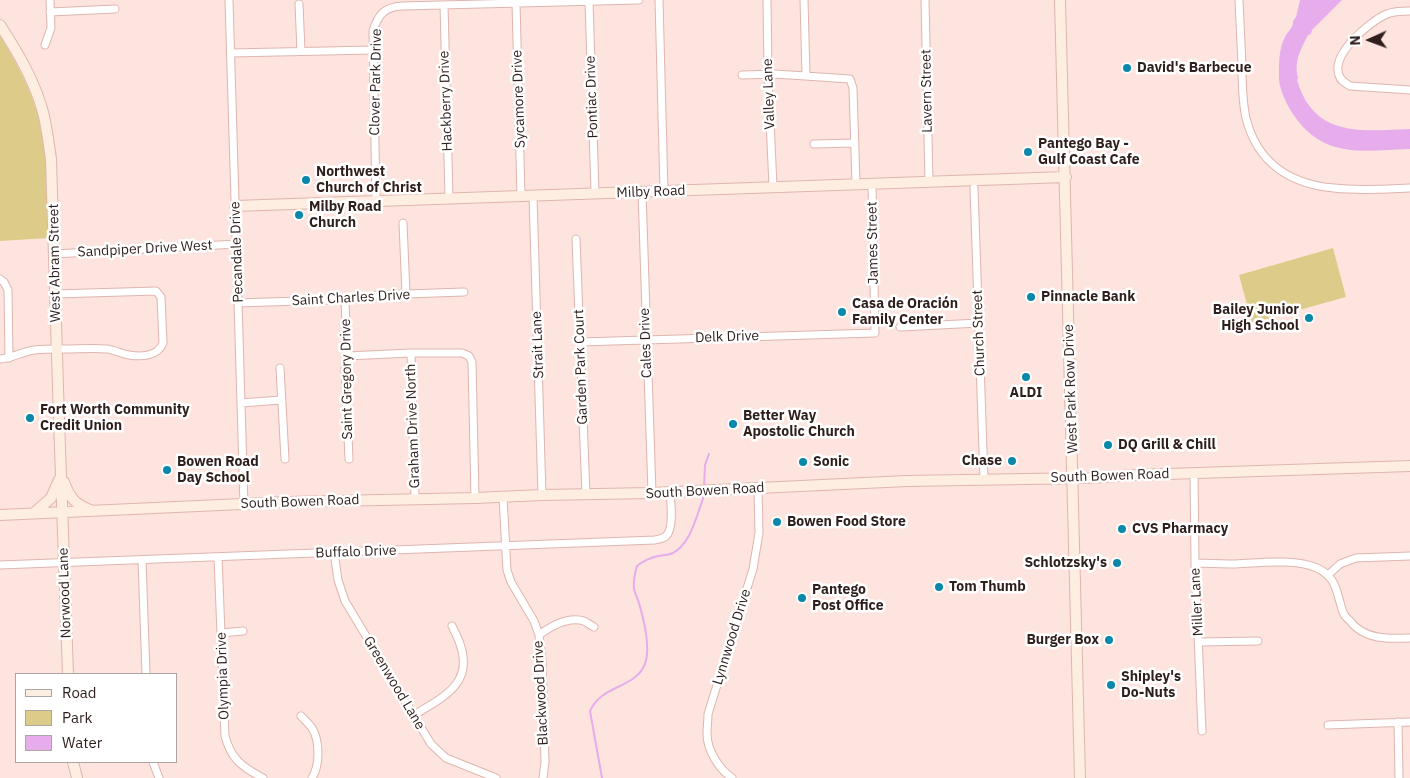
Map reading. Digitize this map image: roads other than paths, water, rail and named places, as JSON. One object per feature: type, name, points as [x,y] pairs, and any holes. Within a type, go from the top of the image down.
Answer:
[{"type":"main road","name":"West Park Row Drive","points":[[1060,0],[1080,778]]},
{"type":"main road","name":"West Abram Street","points":[[0,25],[16,49],[32,82],[44,116],[51,159],[62,512]]},
{"type":"main road","name":"Milby Road","points":[[236,206],[1066,177]]},
{"type":"main road","name":"South Bowen Road","points":[[0,515],[328,501],[670,493],[984,479],[1073,478],[1410,466]]},
{"type":"main road","points":[[61,474],[73,501],[79,506],[92,511]]},
{"type":"main road","points":[[34,514],[51,498],[61,474]]},
{"type":"main road","name":"Norwood Lane","points":[[62,512],[68,673]]},
{"type":"main road","points":[[74,763],[77,778]]},
{"type":"street","points":[[45,45],[51,28],[50,0]]},
{"type":"street","name":"Pecandale Drive","points":[[229,0],[244,504]]},
{"type":"street","name":"Clover Park Drive","points":[[376,201],[373,30],[376,22],[386,10],[393,6],[638,0]]},
{"type":"street","points":[[660,0],[664,191]]},
{"type":"street","name":"Valley Lane","points":[[767,0],[773,187]]},
{"type":"street","points":[[804,0],[806,76]]},
{"type":"street","name":"Lavern Street","points":[[925,0],[929,182]]},
{"type":"street","points":[[1239,0],[1243,98],[1250,131],[1263,156],[1276,168],[1294,179],[1312,185],[1360,189],[1410,188]]},
{"type":"street","name":"Pontiac Drive","points":[[589,1],[594,193]]},
{"type":"street","name":"Sycamore Drive","points":[[516,3],[522,196]]},
{"type":"street","points":[[299,4],[301,52]]},
{"type":"street","name":"Hackberry Drive","points":[[444,4],[449,198]]},
{"type":"street","points":[[50,12],[115,9]]},
{"type":"street","points":[[1410,11],[1388,13],[1366,26],[1346,48],[1339,59],[1338,68],[1343,82],[1350,86],[1410,90]]},
{"type":"street","points":[[231,53],[373,50]]},
{"type":"street","points":[[742,75],[806,76],[848,78],[852,80],[856,184]]},
{"type":"street","points":[[814,144],[854,143]]},
{"type":"street","name":"James Street","points":[[872,184],[875,333]]},
{"type":"street","name":"Church Street","points":[[974,188],[984,479]]},
{"type":"street","name":"Cales Drive","points":[[642,192],[652,493]]},
{"type":"street","name":"Strait Lane","points":[[533,196],[542,495]]},
{"type":"street","points":[[403,223],[406,294]]},
{"type":"street","name":"Garden Park Court","points":[[576,239],[586,495]]},
{"type":"street","name":"Sandpiper Drive West","points":[[54,254],[237,244]]},
{"type":"street","points":[[0,279],[8,290],[9,358]]},
{"type":"street","points":[[0,359],[33,350],[57,349],[108,349],[129,355],[151,355],[159,350],[163,343],[161,297],[156,291],[55,294]]},
{"type":"street","name":"Saint Charles Drive","points":[[238,303],[345,300],[376,295],[464,292]]},
{"type":"street","name":"Saint Gregory Drive","points":[[345,300],[347,356],[345,368],[349,459]]},
{"type":"street","points":[[900,327],[979,323]]},
{"type":"street","name":"Delk Drive","points":[[580,342],[875,333]]},
{"type":"street","points":[[347,356],[411,353],[462,353],[469,356],[472,362],[475,498]]},
{"type":"street","name":"Graham Drive North","points":[[411,353],[415,500]]},
{"type":"street","points":[[280,368],[285,459]]},
{"type":"street","points":[[241,403],[281,400]]},
{"type":"street","name":"Miller Lane","points":[[1194,473],[1195,563],[1202,731]]},
{"type":"street","name":"Lynnwood Drive","points":[[730,778],[709,748],[706,735],[711,704],[753,569],[759,533],[758,488]]},
{"type":"street","name":"Buffalo Drive","points":[[0,565],[655,540],[665,538],[670,532],[670,493]]},
{"type":"street","name":"Blackwood Drive","points":[[503,497],[507,570],[511,582],[534,620],[542,660],[545,762],[543,778]]},
{"type":"street","name":"Greenwood Lane","points":[[334,552],[338,580],[345,601],[431,744],[446,758],[496,778]]},
{"type":"street","points":[[1328,575],[1340,564],[1356,558],[1410,556]]},
{"type":"street","name":"Olympia Drive","points":[[218,557],[225,736],[228,748],[246,769],[263,778]]},
{"type":"street","points":[[142,560],[146,673]]},
{"type":"street","points":[[1195,563],[1298,562],[1316,567],[1328,575],[1337,588],[1344,614],[1352,625],[1361,631],[1381,638],[1410,638]]},
{"type":"street","points":[[538,635],[567,621],[580,621],[594,627]]},
{"type":"street","points":[[414,715],[446,695],[455,687],[462,673],[464,658],[452,626]]},
{"type":"street","points":[[221,633],[243,632]]},
{"type":"street","points":[[1198,642],[1258,641]]},
{"type":"street","points":[[301,716],[313,730],[318,747],[318,763],[312,778]]},
{"type":"street","points":[[1398,722],[1400,778]]},
{"type":"street","points":[[1328,724],[1410,722]]},
{"type":"street","points":[[153,763],[159,778]]},
{"type":"water","points":[[1300,0],[1342,0],[1312,30],[1300,51],[1297,61],[1297,80],[1305,99],[1315,112],[1327,122],[1342,127],[1357,130],[1410,129],[1410,149],[1358,151],[1329,145],[1315,137],[1291,111],[1284,98],[1280,84],[1279,60],[1283,41],[1292,27]]},
{"type":"waterway","points":[[704,487],[705,465],[709,454]]},
{"type":"waterway","points":[[602,778],[590,711],[601,697],[638,675],[646,662],[645,627],[634,589],[637,566],[649,559],[671,554],[679,549],[689,536],[703,499],[703,494]]},
{"type":"place","name":"David's Barbecue","points":[[1127,68]]},
{"type":"place","name":"Pantego Bay - Gulf Coast Cafe","points":[[1028,152]]},
{"type":"place","name":"Northwest Church of Christ","points":[[306,180]]},
{"type":"place","name":"Milby Road Church","points":[[299,215]]},
{"type":"place","name":"Pinnacle Bank","points":[[1031,297]]},
{"type":"place","name":"Casa de Oración Family Center","points":[[842,312]]},
{"type":"place","name":"Bailey Junior High School","points":[[1309,318]]},
{"type":"place","name":"ALDI","points":[[1026,377]]},
{"type":"place","name":"Fort Worth Community Credit Union","points":[[30,418]]},
{"type":"place","name":"Better Way Apostolic Church","points":[[733,424]]},
{"type":"place","name":"DQ Grill & Chill","points":[[1108,445]]},
{"type":"place","name":"Chase","points":[[1012,461]]},
{"type":"place","name":"Sonic","points":[[803,462]]},
{"type":"place","name":"Bowen Road Day School","points":[[167,470]]},
{"type":"place","name":"Bowen Food Store","points":[[777,522]]},
{"type":"place","name":"CVS Pharmacy","points":[[1122,529]]},
{"type":"place","name":"Schlotzsky's","points":[[1117,563]]},
{"type":"place","name":"Tom Thumb","points":[[939,587]]},
{"type":"place","name":"Pantego Post Office","points":[[802,598]]},
{"type":"place","name":"Burger Box","points":[[1109,640]]},
{"type":"place","name":"Shipley's Do-Nuts","points":[[1111,685]]}]
